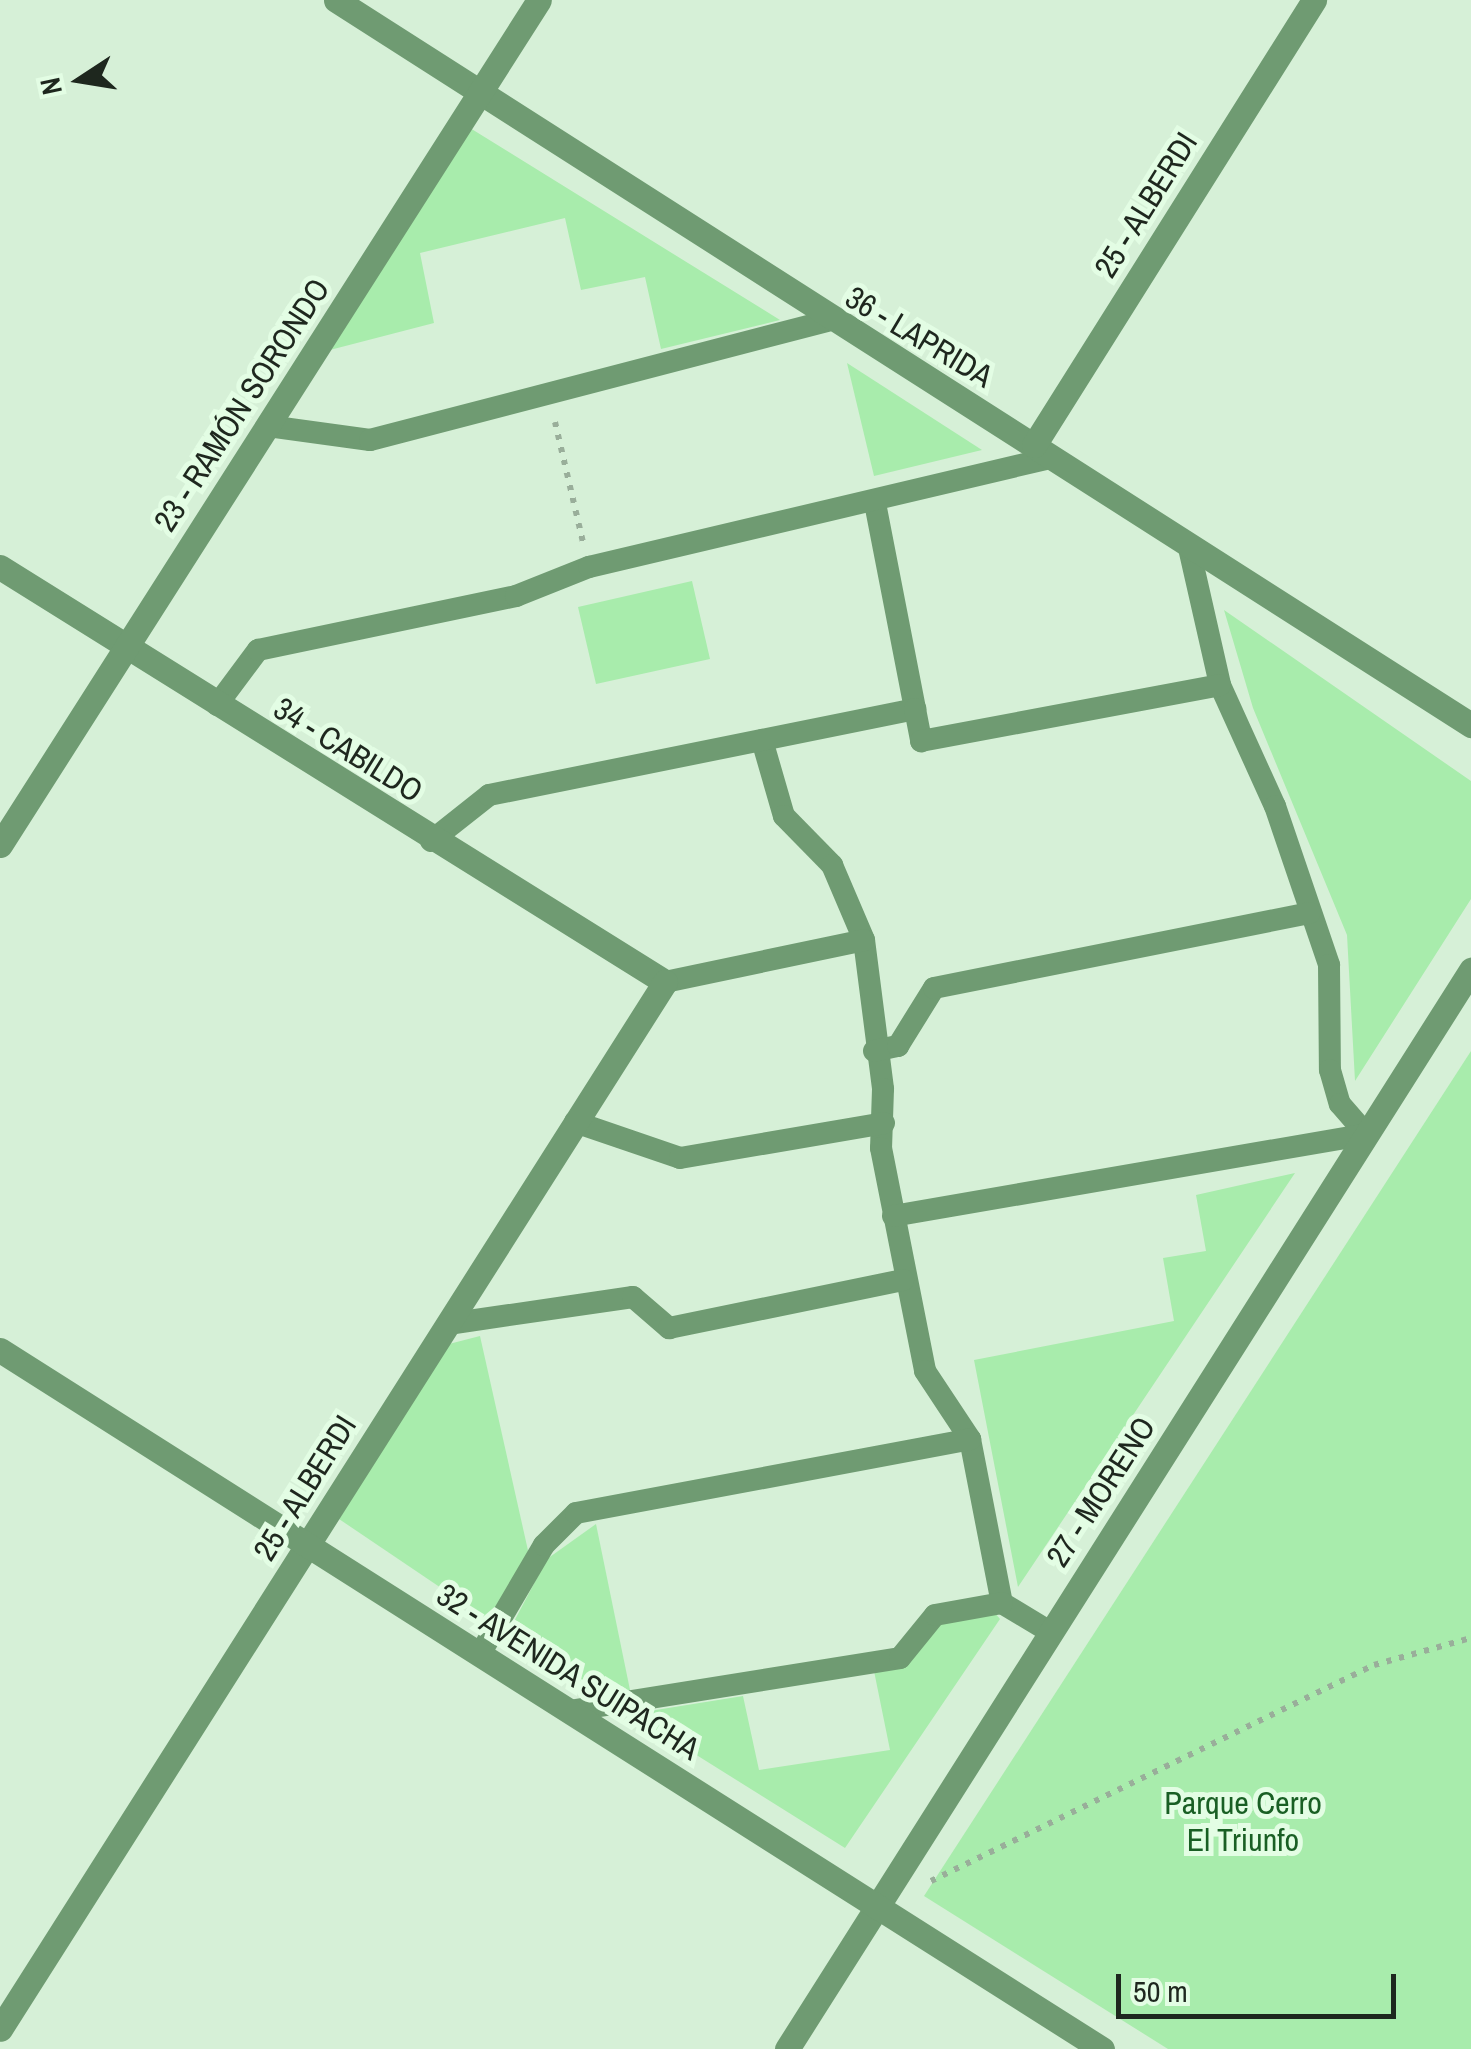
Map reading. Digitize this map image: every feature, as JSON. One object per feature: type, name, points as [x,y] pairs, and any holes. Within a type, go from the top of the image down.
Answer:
[{"type":"street","name":"36 - LAPRIDA","points":[[336,0],[828,321],[1471,725]]},
{"type":"street","name":"23 - RAMÓN SORONDO","points":[[0,845],[539,0]]},
{"type":"street","name":"25 - ALBERDI","points":[[1042,452],[1314,0]]},
{"type":"street","name":"34 - CABILDO","points":[[0,566],[431,841],[666,982]]},
{"type":"street","name":"27 - MORENO","points":[[788,2049],[1471,970]]},
{"type":"street","name":"25 - ALBERDI","points":[[0,2030],[666,982]]},
{"type":"street","name":"32 - AVENIDA SUIPACHA","points":[[0,1350],[1102,2049]]},
{"type":"lane","points":[[268,426],[370,440],[548,388],[828,321]]},
{"type":"lane","points":[[217,705],[258,650],[516,596],[589,567],[875,503],[1042,452]]},
{"type":"lane","points":[[875,503],[921,741],[1220,685]]},
{"type":"lane","points":[[1189,548],[1220,685],[1275,806],[1330,965],[1330,1070],[1340,1104],[1366,1134]]},
{"type":"lane","points":[[431,841],[490,795],[915,710]]},
{"type":"lane","points":[[762,740],[784,816],[832,865],[864,940],[902,1280],[925,1371],[970,1438],[1002,1603]]},
{"type":"lane","points":[[874,1051],[898,1046],[934,988],[1310,913]]},
{"type":"lane","points":[[666,982],[864,940]]},
{"type":"lane","points":[[575,1122],[680,1158],[884,1123]]},
{"type":"lane","points":[[893,1216],[1366,1134]]},
{"type":"lane","points":[[448,1324],[633,1297],[669,1328],[902,1280]]},
{"type":"lane","points":[[480,1654],[544,1545],[576,1514],[970,1438]]},
{"type":"lane","points":[[569,1711],[900,1658],[935,1616],[1002,1603],[1050,1632]]},
{"type":"path","points":[[548,388],[589,567]]},
{"type":"path","points":[[878,1906],[1374,1665],[1471,1638]]},
{"type":"green space","points":[[470,128],[780,320],[661,349],[645,277],[581,290],[565,218],[420,253],[434,323],[326,351]]},
{"type":"green space","points":[[847,363],[982,450],[874,476]]},
{"type":"green space","points":[[692,581],[710,659],[596,684],[578,607]]},
{"type":"green space","points":[[1224,610],[1471,781],[1471,899],[1355,1081],[1347,935],[1253,708]]},
{"type":"green space","name":"Parque Cerro El Triunfo","points":[[1471,1051],[1471,2049],[1168,2049],[924,1896]]},
{"type":"green space","points":[[1295,1173],[1018,1587],[974,1360],[1174,1321],[1163,1258],[1206,1251],[1196,1195]]},
{"type":"green space","points":[[480,1336],[529,1555],[490,1621],[339,1519],[449,1344]]},
{"type":"green space","points":[[596,1524],[630,1690],[597,1695],[509,1631],[547,1559]]},
{"type":"green space","points":[[994,1612],[1000,1619],[845,1848],[631,1714],[743,1696],[759,1770],[890,1750],[874,1671],[907,1666],[939,1625]]}]
